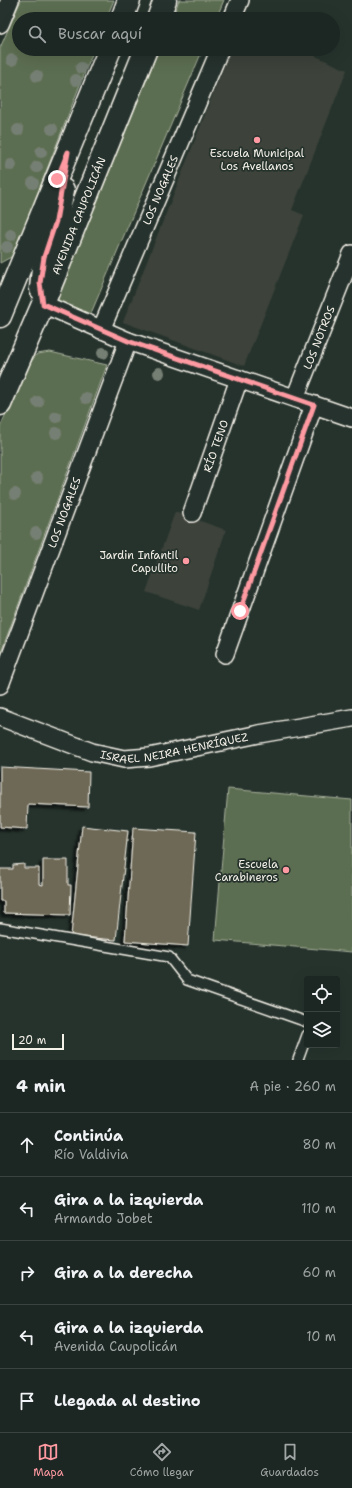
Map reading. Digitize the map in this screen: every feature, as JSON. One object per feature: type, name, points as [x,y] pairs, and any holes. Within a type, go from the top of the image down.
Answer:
[{"type":"main road","points":[[125,12],[129,0]]},
{"type":"main road","points":[[161,12],[165,0]]},
{"type":"main road","points":[[0,316],[4,293],[68,152],[107,56]]},
{"type":"main road","name":"AVENIDA CAUPOLICÁN","points":[[0,404],[43,304],[143,56]]},
{"type":"main road","points":[[43,304],[40,283],[44,257],[56,221],[68,152]]},
{"type":"street","points":[[0,24],[10,0]]},
{"type":"street","points":[[235,12],[240,0]]},
{"type":"street","name":"LOS NOGALES","points":[[101,330],[217,56]]},
{"type":"street","name":"LOS NOTROS","points":[[295,398],[352,254]]},
{"type":"street","points":[[43,304],[128,341],[352,418]]},
{"type":"street","name":"LOS NOGALES","points":[[0,685],[128,341]]},
{"type":"street","name":"RÍO TENO","points":[[192,513],[239,379]]},
{"type":"street","points":[[225,654],[314,405]]},
{"type":"street","name":"ISRAEL NEIRA HENRÍQUEZ","points":[[0,717],[92,752],[124,759],[149,757],[259,734],[352,718]]},
{"type":"lane","points":[[0,928],[169,957],[187,980],[304,1021]]},
{"type":"lane","points":[[298,1060],[304,1043]]},
{"type":"shaded area","name":"Escuela Municipal Los Avellanos","points":[[228,56],[316,56],[347,70],[292,210],[304,215],[244,366],[123,322]]},
{"type":"shaded area","name":"Jardin Infantil Capullito","points":[[175,512],[226,530],[199,610],[146,592]]},
{"type":"green space","points":[[21,0],[114,0],[109,12],[16,12]]},
{"type":"green space","points":[[179,0],[224,0],[219,12],[175,12]]},
{"type":"green space","points":[[12,21],[12,56],[91,56],[13,256],[0,263],[0,48]]},
{"type":"green space","points":[[156,56],[200,56],[89,318],[55,305]]},
{"type":"green space","points":[[50,352],[107,365],[0,655],[0,427],[29,364],[37,354]]},
{"type":"green space","name":"Escuela Carabineros","points":[[228,789],[352,800],[352,952],[215,940]]},
{"type":"building","points":[[0,767],[89,772],[88,807],[28,804],[27,829],[0,827]]},
{"type":"building","points":[[82,826],[128,831],[116,940],[71,936]]},
{"type":"building","points":[[133,828],[196,832],[188,946],[125,941]]},
{"type":"building","points":[[43,860],[68,860],[68,885],[71,885],[70,915],[4,913],[4,901],[0,901],[0,869],[13,869],[13,865],[24,864],[24,868],[39,868],[39,884],[43,885]]},
{"type":"place","name":"Escuela Municipal Los Avellanos","points":[[257,140]]},
{"type":"place","name":"Jardin Infantil Capullito","points":[[186,561]]},
{"type":"place","name":"Escuela Carabineros","points":[[286,870]]},
{"type":"route","points":[[57,179],[68,152],[56,221],[44,257],[40,283],[43,304],[128,341],[314,405],[240,611]]}]
